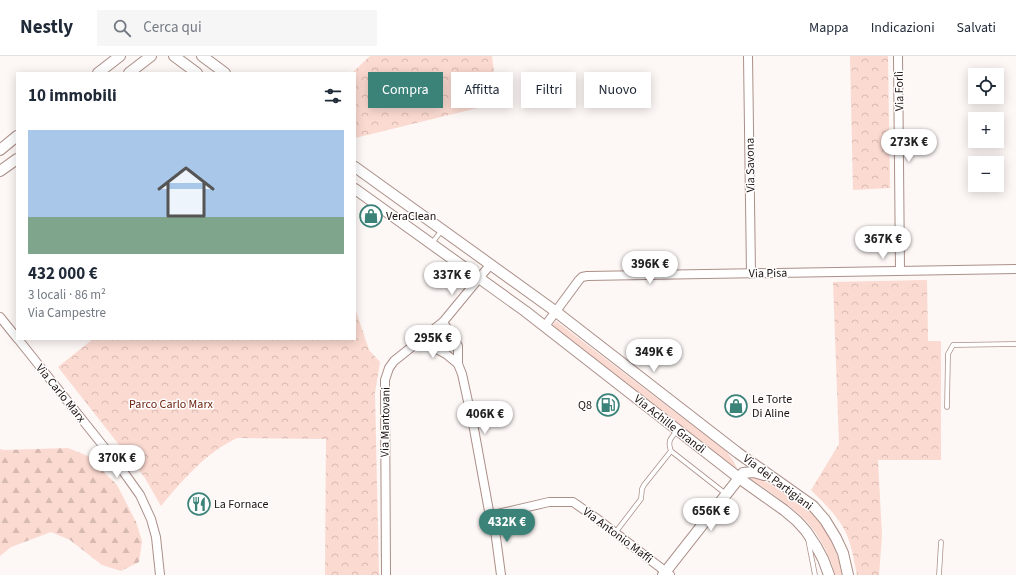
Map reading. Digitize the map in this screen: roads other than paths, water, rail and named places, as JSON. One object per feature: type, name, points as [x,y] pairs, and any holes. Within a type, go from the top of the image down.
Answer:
[{"type":"street","points":[[101,72],[111,69],[120,56]]},
{"type":"street","points":[[130,72],[151,56]]},
{"type":"street","points":[[174,56],[196,72]]},
{"type":"street","points":[[203,56],[224,72]]},
{"type":"street","name":"Via Savona","points":[[748,56],[751,274]]},
{"type":"street","name":"Via Forlì","points":[[898,56],[900,270]]},
{"type":"street","points":[[0,150],[16,137]]},
{"type":"street","points":[[0,171],[16,160]]},
{"type":"street","name":"Via Achille Grandi","points":[[356,168],[555,311],[738,453]]},
{"type":"street","name":"Via Achille Grandi","points":[[356,190],[526,311],[678,430],[741,475]]},
{"type":"street","name":"Via Mantovani","points":[[386,575],[384,436],[385,380],[389,368],[394,361],[442,322],[490,265]]},
{"type":"street","name":"Via Pisa","points":[[545,326],[579,280],[582,277],[587,276],[1016,269]]},
{"type":"street","name":"Via Carlo Marx","points":[[0,316],[16,338]]},
{"type":"street","points":[[442,322],[458,346],[458,364],[462,374],[474,429],[489,511],[493,515],[501,575]]},
{"type":"street","points":[[424,337],[433,347],[446,354],[458,364]]},
{"type":"street","name":"Via Carlo Marx","points":[[18,340],[120,467],[140,495],[151,519],[156,537],[160,575]]},
{"type":"street","points":[[738,453],[741,475]]},
{"type":"street","name":"Via dei Partigiani","points":[[738,453],[813,506],[825,520],[840,546],[848,575]]},
{"type":"street","points":[[666,574],[741,475],[754,472],[774,479]]},
{"type":"street","name":"Via dei Partigiani","points":[[741,475],[797,521],[806,531],[816,546],[829,575]]},
{"type":"street","name":"Via Antonio Maffi","points":[[493,515],[549,502],[573,502],[666,574]]},
{"type":"lane","points":[[431,244],[442,230]]},
{"type":"lane","points":[[947,407],[948,354],[953,344],[1016,344]]},
{"type":"lane","points":[[678,430],[668,445],[671,451],[726,494]]},
{"type":"lane","points":[[615,533],[641,499],[644,485],[671,451]]},
{"type":"lane","points":[[806,531],[815,575]]},
{"type":"lane","points":[[940,575],[942,542]]},
{"type":"place","name":"VeraClean","points":[[371,216]]},
{"type":"place","name":"Q8","points":[[608,405]]},
{"type":"place","name":"Le Torte Di Aline","points":[[736,406]]},
{"type":"place","name":"La Fornace","points":[[199,504]]},
{"type":"park label","name":"Parco Carlo Marx","points":[[171,404]]}]
